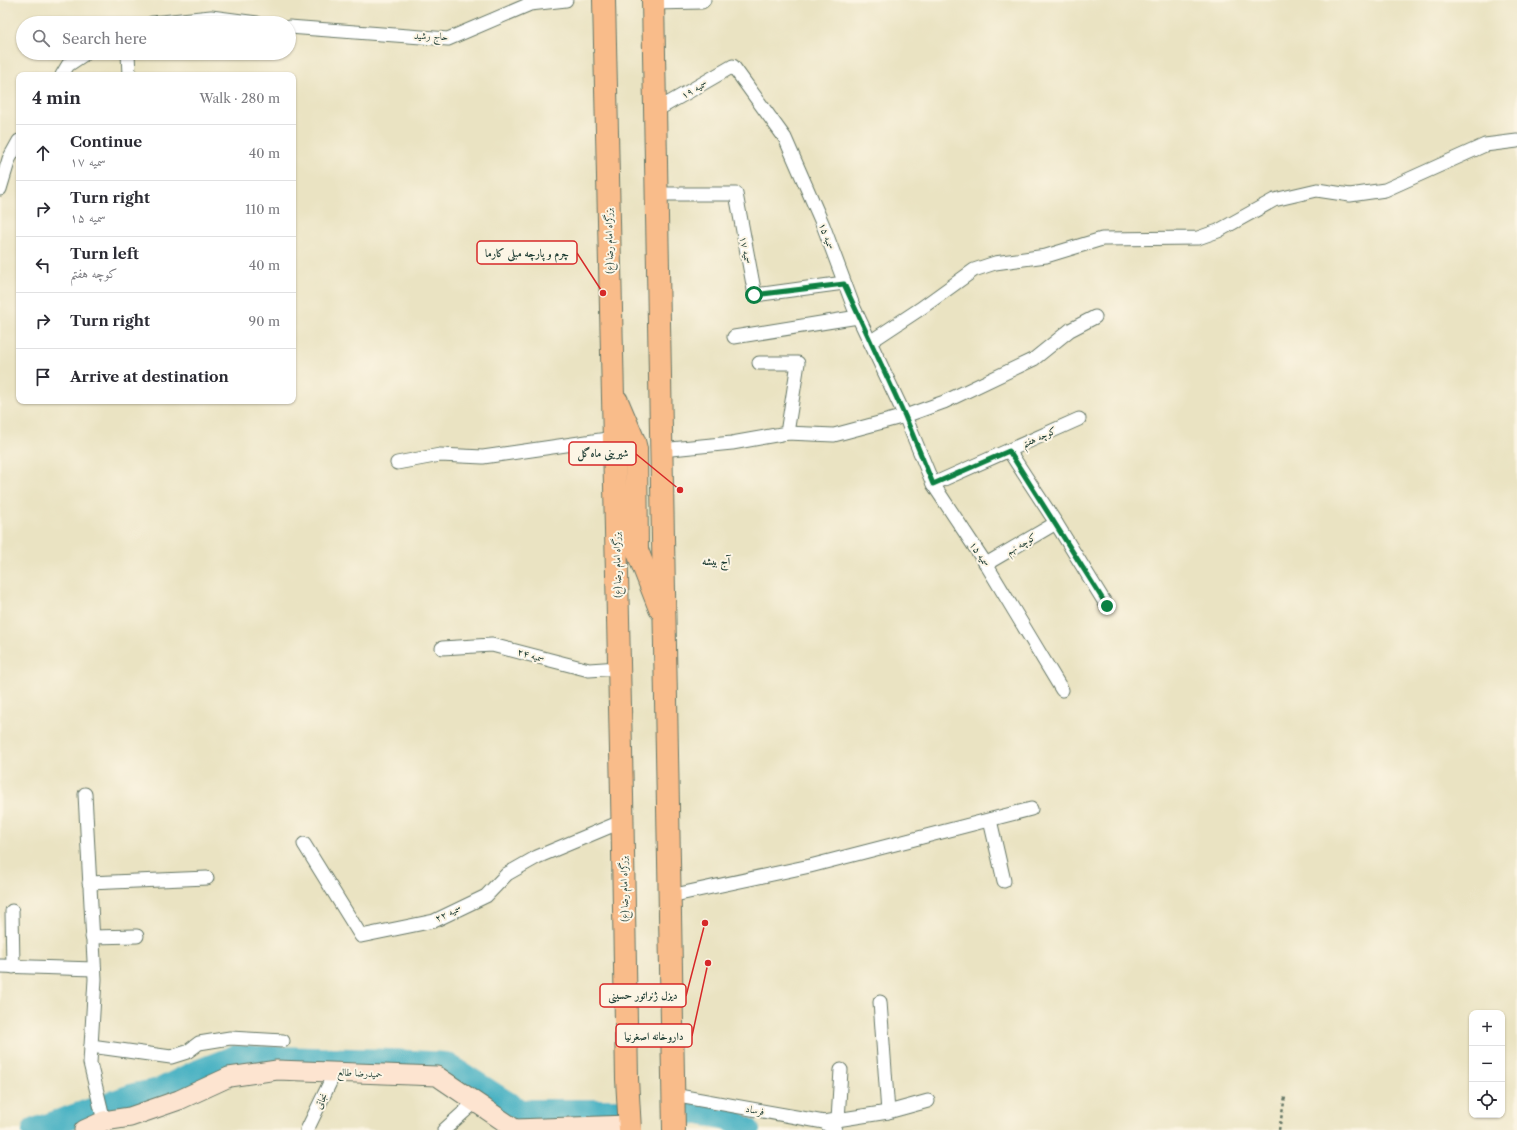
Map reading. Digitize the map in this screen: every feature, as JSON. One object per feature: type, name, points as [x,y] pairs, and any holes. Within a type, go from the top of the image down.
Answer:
[{"type":"highway","name":"بزرگراه امام رضا (ع)","points":[[604,0],[614,438],[626,503],[619,668],[627,1085],[630,1128]]},
{"type":"highway","points":[[653,1],[674,1130]]},
{"type":"highway","points":[[613,391],[636,449],[626,503],[637,553],[665,621]]},
{"type":"highway","points":[[626,503],[662,504]]},
{"type":"main road","name":"حمیدرضا طالع","points":[[84,1130],[104,1121],[130,1117],[179,1100],[229,1077],[277,1070],[437,1076],[515,1130],[630,1128]]},
{"type":"street","name":"حاج رشید","points":[[296,28],[448,39],[487,24],[530,4],[566,0]]},
{"type":"street","points":[[653,1],[702,2],[704,0]]},
{"type":"street","points":[[64,72],[68,65],[76,60]]},
{"type":"street","points":[[129,60],[130,72]]},
{"type":"street","name":"سمیه ۱۹","points":[[655,111],[733,66]]},
{"type":"street","name":"سمیه ۱۵","points":[[733,66],[785,138],[823,225],[844,284],[858,317],[905,416],[933,484],[986,564],[1062,690]]},
{"type":"street","points":[[870,342],[920,310],[974,270],[995,263],[1046,256],[1102,239],[1198,238],[1218,231],[1274,200],[1317,190],[1350,196],[1385,190],[1485,145],[1517,141]]},
{"type":"street","points":[[0,189],[8,159],[16,146]]},
{"type":"street","name":"سمیه ۱۷","points":[[657,194],[736,194],[754,295],[844,284]]},
{"type":"street","points":[[661,450],[732,443],[787,433],[834,435],[905,416],[944,402],[1034,359],[1070,330],[1095,316]]},
{"type":"street","points":[[734,337],[858,317]]},
{"type":"street","points":[[759,363],[798,363],[787,433]]},
{"type":"street","name":"کوچه هفتم","points":[[933,484],[1079,419]]},
{"type":"street","points":[[397,463],[440,455],[483,457],[614,438]]},
{"type":"street","points":[[1009,451],[1056,523],[1107,606]]},
{"type":"street","name":"کوچه نهم","points":[[986,564],[1056,523]]},
{"type":"street","name":"سمیه ۲۴","points":[[442,648],[492,645],[589,670],[619,668]]},
{"type":"street","points":[[85,794],[94,969],[90,1063],[104,1121]]},
{"type":"street","points":[[670,896],[810,866],[1031,809]]},
{"type":"street","points":[[990,820],[1004,881]]},
{"type":"street","name":"سمیه ۲۲","points":[[304,844],[362,936],[434,921],[486,896],[507,874],[537,857],[623,821]]},
{"type":"street","points":[[89,883],[207,878]]},
{"type":"street","points":[[12,911],[6,966],[94,969]]},
{"type":"street","points":[[92,937],[137,936]]},
{"type":"street","points":[[880,1002],[888,1112]]},
{"type":"street","points":[[91,1046],[171,1057],[187,1052],[200,1043],[230,1038],[283,1041]]},
{"type":"street","points":[[832,1124],[841,1070]]},
{"type":"street","name":"نجاتی","points":[[307,1130],[335,1072]]},
{"type":"street","name":"فرساد","points":[[673,1095],[832,1124],[888,1112],[928,1101]]},
{"type":"street","points":[[444,1130],[475,1102]]},
{"type":"path","points":[[1279,1130],[1285,1097]]},
{"type":"waterway","points":[[34,1130],[134,1095],[160,1090],[194,1073],[235,1057],[392,1061],[446,1064],[520,1111],[620,1111]]},
{"type":"waterway","points":[[679,1110],[729,1118],[748,1130]]},
{"type":"place","name":"چرم و پارچه مبلی کارما","points":[[603,293]]},
{"type":"place","name":"شیرینی ماه‌گل","points":[[680,490]]},
{"type":"place","name":"دیزل ژنراتور حسینی","points":[[705,923]]},
{"type":"place","name":"داروخانه اصغرنیا","points":[[708,963]]},
{"type":"district","name":"آج بیشه","points":[[716,561]]},
{"type":"route","points":[[754,295],[844,284],[905,416],[933,484],[1009,451],[1056,523],[1107,606]]}]
